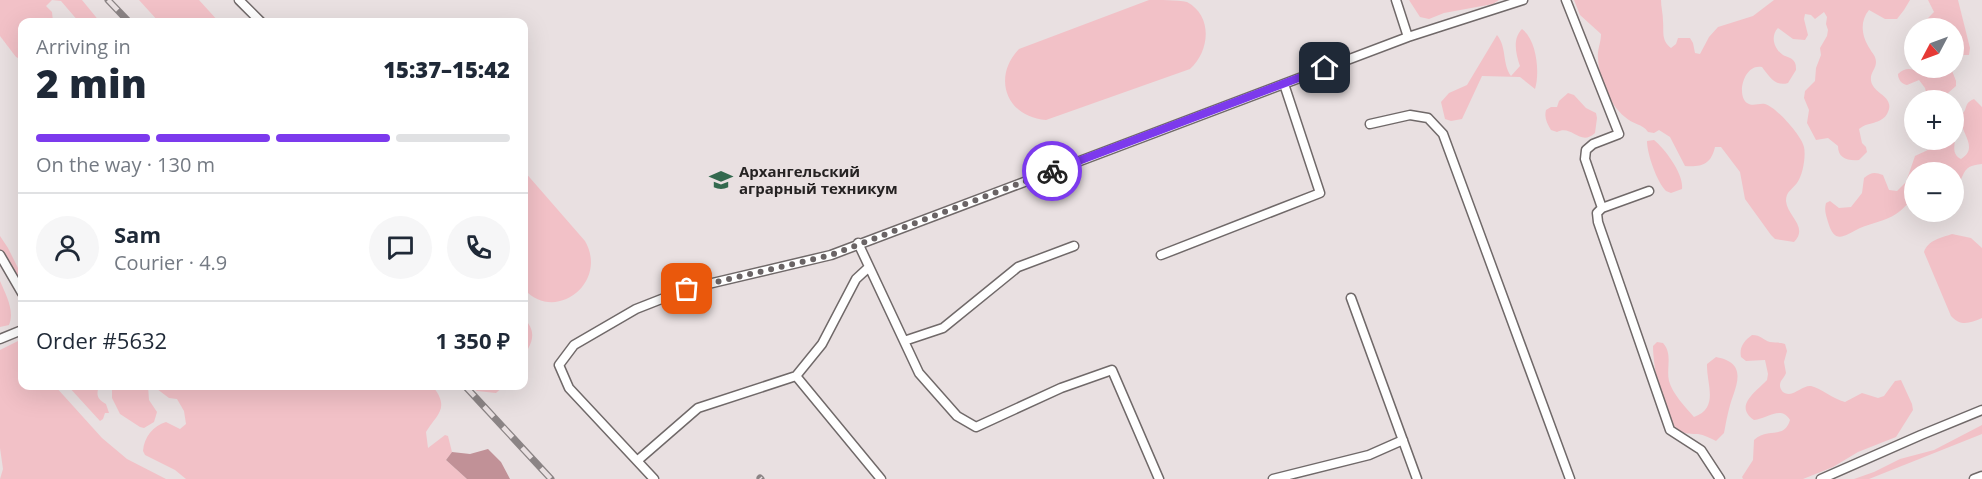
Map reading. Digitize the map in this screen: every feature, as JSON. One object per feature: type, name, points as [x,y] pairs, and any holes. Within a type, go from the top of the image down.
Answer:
[{"type":"lane","points":[[239,0],[257,18]]},
{"type":"lane","points":[[1396,0],[1408,37]]},
{"type":"lane","points":[[654,479],[569,388],[559,365],[574,345],[636,309],[687,289],[831,255],[1408,37],[1523,0]]},
{"type":"lane","points":[[1566,0],[1619,134],[1593,144],[1586,150],[1585,159],[1602,207]]},
{"type":"lane","points":[[1161,255],[1320,193],[1284,84]]},
{"type":"lane","points":[[1370,124],[1410,115],[1428,118],[1443,134],[1570,479]]},
{"type":"lane","points":[[1649,191],[1602,207],[1597,213],[1598,222],[1670,429],[1701,450],[1720,479]]},
{"type":"lane","points":[[858,243],[919,373],[957,416],[976,427],[1061,388],[1112,370],[1159,479]]},
{"type":"lane","points":[[904,341],[943,328],[1018,267],[1074,246]]},
{"type":"lane","points":[[0,255],[18,285]]},
{"type":"lane","points":[[637,461],[698,408],[796,376],[822,344],[856,279],[869,267]]},
{"type":"lane","points":[[1351,298],[1417,479]]},
{"type":"lane","points":[[0,339],[18,332]]},
{"type":"lane","points":[[796,376],[881,479]]},
{"type":"lane","points":[[1821,479],[1982,410]]},
{"type":"lane","points":[[1273,479],[1369,455],[1403,440]]},
{"type":"lane","points":[[1974,479],[1982,476]]},
{"type":"shaded area","points":[[0,0],[52,0],[46,6],[52,12],[53,18],[18,18],[18,58],[0,36]]},
{"type":"shaded area","points":[[52,0],[82,0],[97,18],[76,18],[61,1]]},
{"type":"shaded area","points":[[139,0],[199,0],[215,18],[155,18]]},
{"type":"shaded area","points":[[1149,0],[1187,2],[1201,16],[1205,25],[1205,44],[1197,62],[1190,69],[1046,120],[1021,112],[1013,104],[1007,94],[1006,71],[1019,49]]},
{"type":"shaded area","points":[[1409,0],[1499,0],[1493,4],[1444,13],[1429,19],[1420,17]]},
{"type":"shaded area","points":[[1574,0],[1661,0],[1664,36],[1668,45],[1671,48],[1676,44],[1678,38],[1690,38],[1695,53],[1700,54],[1709,37],[1718,27],[1753,16],[1774,0],[1910,0],[1897,19],[1885,19],[1869,10],[1864,19],[1864,35],[1876,60],[1871,77],[1872,84],[1888,100],[1889,109],[1881,120],[1859,129],[1867,152],[1859,160],[1841,156],[1838,146],[1828,138],[1816,140],[1807,123],[1809,110],[1804,98],[1805,91],[1815,81],[1816,68],[1821,55],[1820,48],[1827,36],[1827,17],[1824,12],[1815,19],[1805,14],[1808,35],[1805,40],[1793,39],[1778,28],[1776,31],[1774,42],[1777,49],[1792,59],[1796,65],[1796,70],[1788,83],[1776,82],[1762,67],[1756,67],[1746,75],[1742,93],[1747,103],[1765,104],[1775,110],[1793,129],[1804,147],[1801,175],[1786,198],[1787,206],[1799,231],[1794,242],[1775,239],[1771,235],[1745,199],[1740,172],[1721,147],[1715,147],[1711,158],[1704,164],[1685,166],[1670,137],[1659,130],[1654,133],[1648,132],[1619,112],[1600,74],[1598,55],[1601,34],[1580,15]]},
{"type":"shaded area","points":[[1928,0],[1958,0],[1962,18],[1928,18],[1934,12]]},
{"type":"shaded area","points":[[1964,24],[1970,48],[1969,55],[1964,55]]},
{"type":"shaded area","points":[[1522,29],[1531,41],[1536,57],[1535,89],[1520,77],[1482,76],[1462,119],[1451,121],[1445,119],[1441,102],[1449,93],[1467,85],[1497,35],[1511,76],[1520,66],[1516,42]]},
{"type":"shaded area","points":[[1904,70],[1904,78],[1955,78],[1956,86],[1951,90],[1926,90],[1919,80],[1907,85],[1903,84],[1898,76]]},
{"type":"shaded area","points":[[1568,93],[1574,95],[1586,108],[1596,113],[1595,133],[1590,137],[1580,137],[1562,130],[1557,132],[1551,130],[1548,125],[1546,110],[1557,107],[1559,101]]},
{"type":"shaded area","points":[[1974,99],[1982,107],[1982,164],[1969,167],[1964,173],[1964,162],[1913,162],[1915,156],[1928,150],[1954,150],[1961,159],[1966,155],[1969,145],[1964,130],[1964,111]]},
{"type":"shaded area","points":[[1654,140],[1677,169],[1682,189],[1671,193],[1666,191],[1659,181],[1647,147],[1647,141]]},
{"type":"shaded area","points":[[1875,173],[1883,175],[1889,190],[1897,191],[1904,184],[1904,207],[1898,212],[1845,236],[1834,234],[1826,215],[1826,203],[1830,201],[1839,208],[1851,207],[1862,193],[1864,178]]},
{"type":"shaded area","points":[[528,176],[585,241],[591,257],[590,271],[584,284],[575,294],[563,300],[550,302],[537,299],[528,292]]},
{"type":"shaded area","points":[[1952,234],[1971,238],[1982,248],[1982,318],[1970,322],[1958,322],[1951,316],[1924,252],[1932,242]]},
{"type":"shaded area","points":[[0,236],[18,268],[18,297],[11,280],[0,263]]},
{"type":"shaded area","points":[[0,281],[9,303],[11,320],[9,325],[0,327]]},
{"type":"shaded area","points":[[528,324],[531,329],[532,340],[528,349]]},
{"type":"shaded area","points":[[1752,335],[1770,342],[1785,344],[1786,373],[1780,386],[1784,393],[1789,394],[1811,386],[1845,402],[1862,393],[1878,398],[1884,396],[1895,381],[1901,380],[1913,410],[1896,437],[1858,452],[1833,467],[1803,479],[1743,479],[1742,477],[1753,460],[1754,440],[1765,434],[1784,430],[1790,420],[1778,413],[1754,420],[1748,415],[1746,404],[1767,380],[1768,374],[1765,360],[1746,361],[1741,357],[1743,344]]},
{"type":"shaded area","points":[[18,341],[18,390],[59,390],[102,438],[127,459],[166,479],[0,479],[3,469],[0,448],[0,350]]},
{"type":"shaded area","points":[[1657,342],[1663,343],[1668,352],[1668,376],[1671,386],[1694,417],[1707,408],[1709,401],[1707,364],[1716,357],[1731,362],[1735,366],[1738,376],[1724,433],[1716,441],[1700,434],[1681,432],[1673,425],[1663,405],[1657,379],[1653,346]]},
{"type":"shaded area","points":[[72,390],[98,390],[98,396],[106,404],[109,413],[105,413],[100,421]]},
{"type":"shaded area","points":[[112,390],[148,390],[149,400],[157,412],[154,422],[144,428],[140,427],[120,414],[112,398]]},
{"type":"shaded area","points":[[158,390],[435,390],[441,401],[441,407],[426,432],[428,448],[445,435],[448,436],[452,452],[446,460],[467,479],[186,479],[175,470],[145,455],[143,451],[147,437],[157,426],[166,422],[180,429],[186,424],[184,411],[177,399],[169,398]]},
{"type":"shaded area","points":[[475,390],[499,390],[496,393]]},
{"type":"shaded area","points":[[1982,425],[1982,434],[1869,479],[1854,479],[1900,459],[1934,450]]},
{"type":"shaded area","points":[[488,449],[501,462],[510,479],[467,479],[446,460],[452,452],[470,454]]},
{"type":"railway","points":[[108,0],[125,18]]},
{"type":"railway","points":[[469,390],[551,479]]},
{"type":"way so far","points":[[687,289],[831,255],[1052,171]]},
{"type":"place","name":"Архангельский аграрный техникум","points":[[721,180]]},
{"type":"route","points":[[1052,171],[1325,68]]}]
